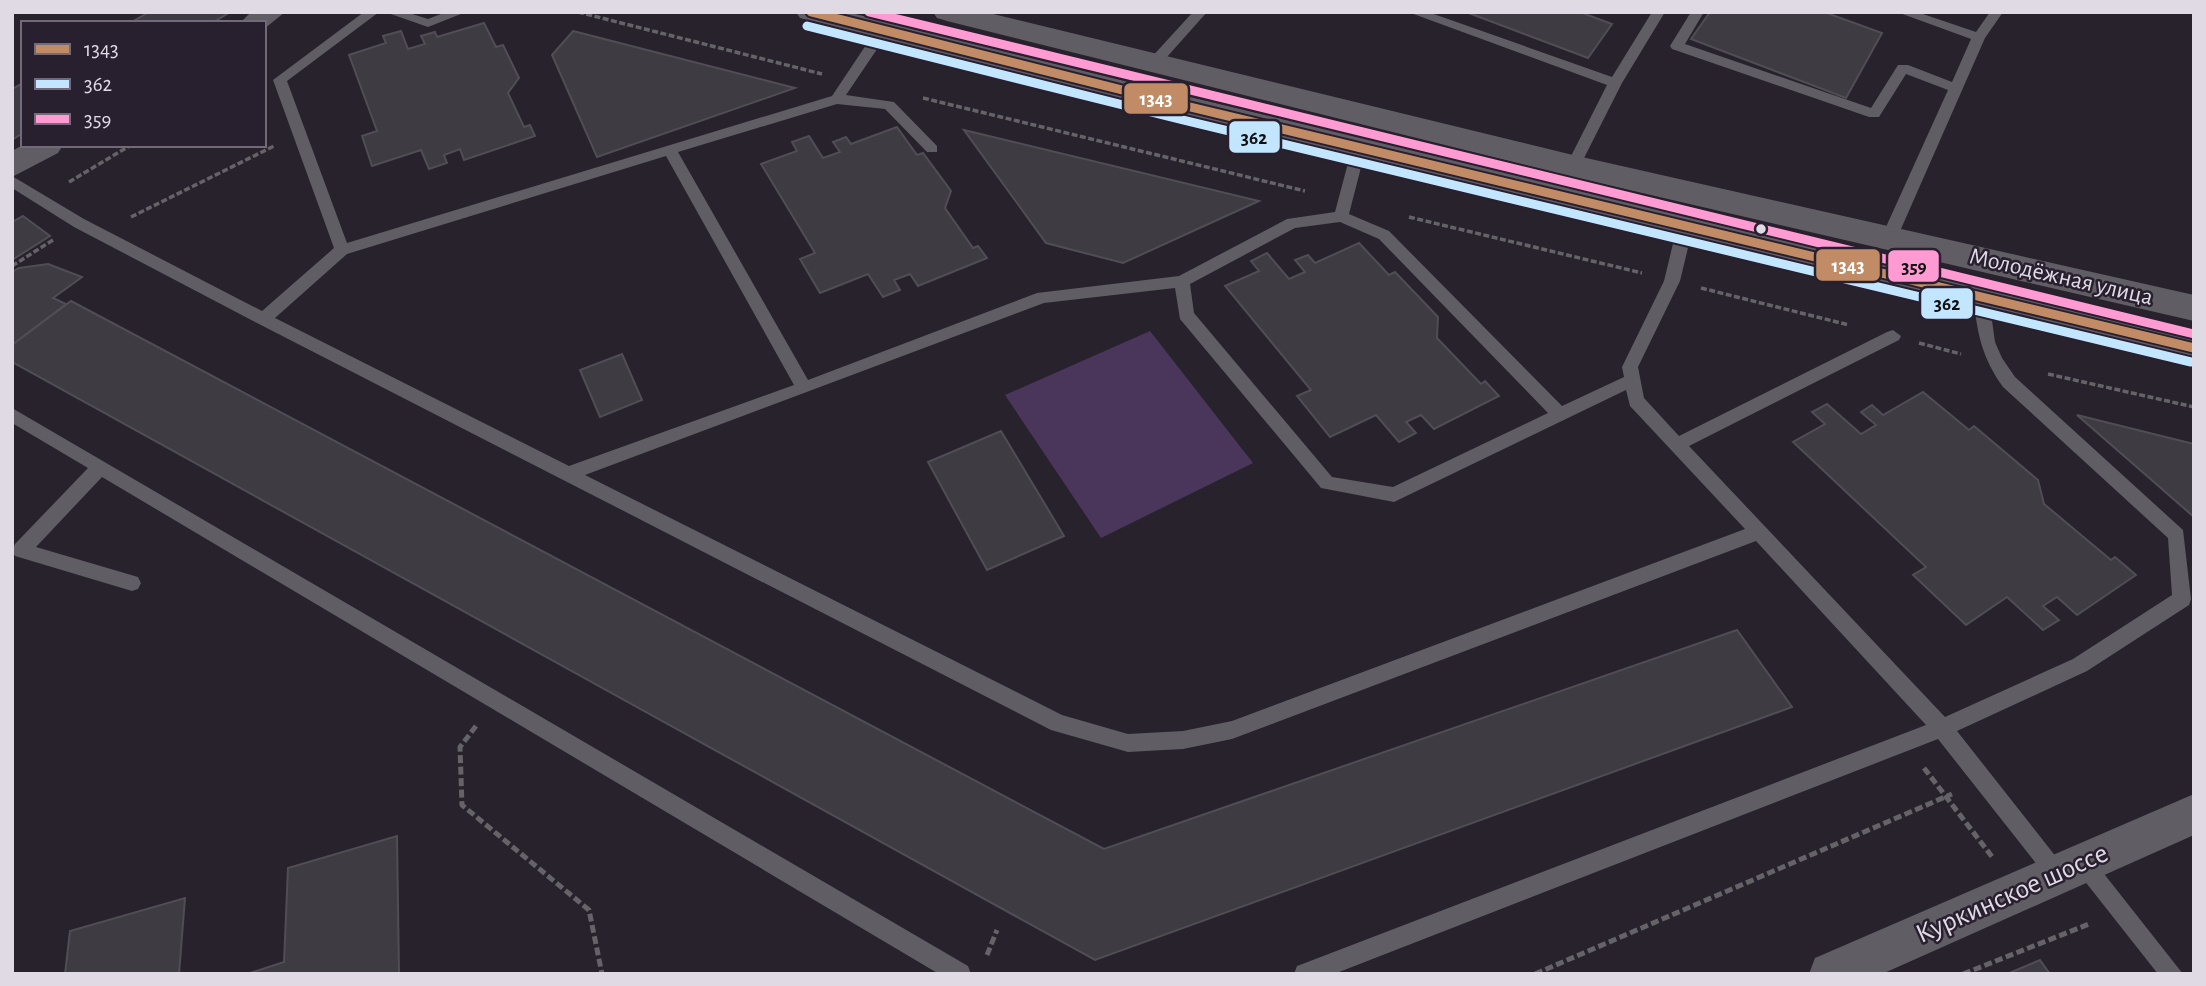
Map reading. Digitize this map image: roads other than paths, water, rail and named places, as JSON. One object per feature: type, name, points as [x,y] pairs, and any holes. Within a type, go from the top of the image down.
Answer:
[{"type":"main road","name":"Молодёжная улица","points":[[810,12],[1359,148],[2194,348]]},
{"type":"main road","name":"Молодёжная улица","points":[[947,12],[1573,166],[2194,308]]},
{"type":"main road","points":[[12,166],[44,147]]},
{"type":"street","name":"Куркинское шоссе","points":[[1831,974],[2194,814]]},
{"type":"lane","points":[[342,250],[280,80],[373,12]]},
{"type":"lane","points":[[391,12],[428,23],[460,12]]},
{"type":"lane","points":[[1154,63],[1201,12]]},
{"type":"lane","points":[[1414,12],[1615,83]]},
{"type":"lane","points":[[1573,166],[1615,83],[1659,12]]},
{"type":"lane","points":[[1698,12],[1677,46],[1874,114],[1903,68],[1956,88]]},
{"type":"lane","points":[[1903,12],[1979,37]]},
{"type":"lane","points":[[1889,238],[1979,37],[1997,12]]},
{"type":"lane","points":[[837,99],[847,80],[883,30]]},
{"type":"lane","points":[[263,319],[342,250],[837,99],[889,105],[932,149]]},
{"type":"lane","points":[[1341,217],[1359,148]]},
{"type":"lane","points":[[669,149],[804,388]]},
{"type":"lane","points":[[12,181],[99,233],[263,319],[1058,723],[1128,743],[1183,740],[1232,730],[1759,532]]},
{"type":"lane","points":[[567,474],[804,388],[1043,296],[1182,281],[1292,223],[1341,217],[1384,235],[1560,415]]},
{"type":"lane","points":[[1685,227],[1672,281],[1630,367],[1636,401],[1942,728],[1984,780],[2070,868],[2136,928],[2172,974]]},
{"type":"lane","points":[[1182,281],[1186,314],[1327,483],[1394,495],[1632,380]]},
{"type":"lane","points":[[1305,974],[1942,728],[2080,665],[2182,599],[2177,535],[2010,382],[1994,362],[1984,338],[1982,296]]},
{"type":"lane","points":[[1678,444],[1893,337]]},
{"type":"lane","points":[[12,415],[960,974]]},
{"type":"lane","points":[[100,467],[21,550],[132,583]]}]
